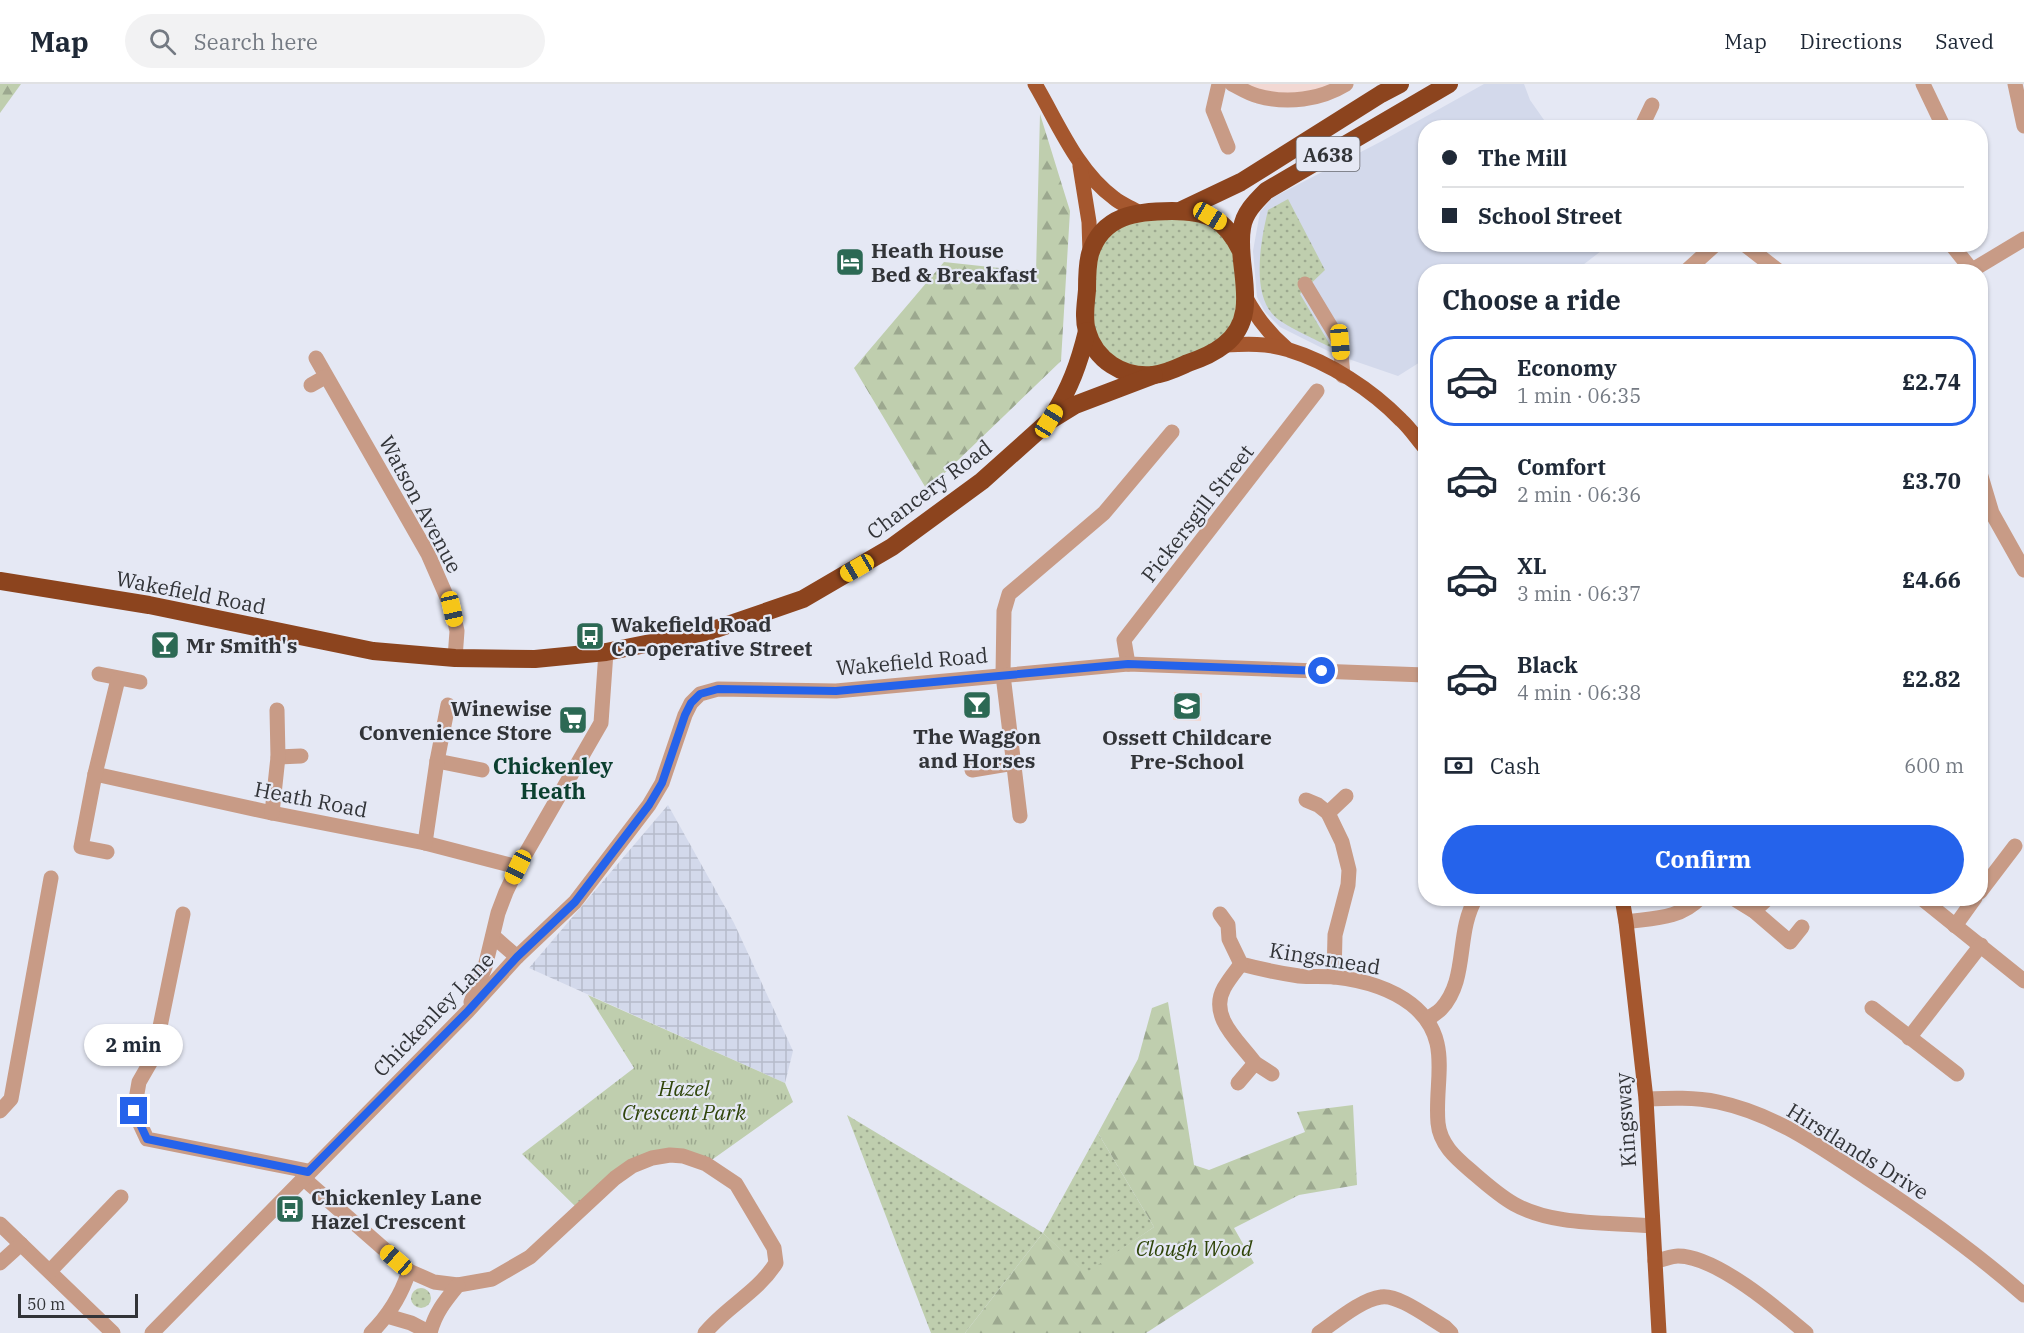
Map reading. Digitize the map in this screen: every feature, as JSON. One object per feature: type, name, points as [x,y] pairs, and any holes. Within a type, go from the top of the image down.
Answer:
[{"type":"highway","name":"A638","points":[[1180,211],[1241,182],[1400,84]]},
{"type":"highway","name":"A638","points":[[1225,345],[1240,323],[1246,298],[1241,251],[1242,228],[1249,208],[1266,191],[1449,84]]},
{"type":"highway","name":"A638","points":[[1090,252],[1101,233],[1123,216],[1138,212],[1180,211],[1197,211],[1222,223],[1233,235],[1241,251]]},
{"type":"highway","points":[[1090,252],[1085,320],[1087,331],[1091,343],[1100,356],[1111,365],[1125,372],[1154,375],[1194,361],[1225,345]]},
{"type":"highway","name":"Chancery Road","points":[[1049,421],[1066,395],[1079,363],[1087,331]]},
{"type":"highway","name":"Chancery Road","points":[[373,651],[455,658],[535,659],[606,652],[710,631],[803,599],[892,547],[982,481],[1049,421],[1075,405],[1154,375]]},
{"type":"highway","name":"Wakefield Road","points":[[0,581],[149,605],[373,651]]},
{"type":"main road","points":[[1035,84],[1094,182],[1115,199],[1138,212]]},
{"type":"main road","points":[[1079,160],[1086,192],[1090,252]]},
{"type":"main road","points":[[1246,298],[1258,320],[1288,350],[1343,376],[1373,396],[1401,419],[1418,440]]},
{"type":"main road","points":[[1225,345],[1246,344],[1288,350]]},
{"type":"main road","name":"Kingsway","points":[[1624,906],[1646,1099],[1659,1333]]},
{"type":"street","points":[[1220,84],[1213,110],[1228,147]]},
{"type":"street","points":[[1232,84],[1257,96],[1285,100],[1313,98],[1346,84]]},
{"type":"street","points":[[1923,84],[1940,120]]},
{"type":"street","points":[[2015,84],[2024,126]]},
{"type":"street","points":[[1645,120],[1652,105]]},
{"type":"street","points":[[1980,264],[2024,239]]},
{"type":"street","points":[[1694,264],[1707,252]]},
{"type":"street","points":[[1754,252],[1770,264]]},
{"type":"street","points":[[1305,284],[1340,342],[1343,376]]},
{"type":"street","name":"Watson Avenue","points":[[316,358],[428,554],[452,609],[457,632],[455,658]]},
{"type":"street","points":[[311,385],[326,377]]},
{"type":"street","name":"Pickersgill Street","points":[[1128,664],[1124,640],[1317,391]]},
{"type":"street","points":[[1020,816],[1003,675],[1004,610],[1009,594],[1104,513],[1172,432]]},
{"type":"street","points":[[1988,500],[1992,513],[2024,570]]},
{"type":"street","points":[[468,1011],[485,967],[498,913],[518,867],[601,723],[606,652]]},
{"type":"street","name":"Wakefield Road","points":[[700,694],[718,689],[836,691],[1128,664],[1418,675]]},
{"type":"street","points":[[99,674],[140,682]]},
{"type":"street","points":[[107,852],[81,846],[95,774],[118,678]]},
{"type":"street","name":"Chickenley Lane","points":[[152,1333],[468,1011],[517,957],[575,902],[649,805],[662,783],[685,715],[691,703],[700,694]]},
{"type":"street","points":[[425,843],[448,705]]},
{"type":"street","points":[[272,813],[278,757],[277,710]]},
{"type":"street","points":[[278,757],[301,756]]},
{"type":"street","points":[[437,761],[482,770]]},
{"type":"street","points":[[972,770],[1014,763]]},
{"type":"street","name":"Heath Road","points":[[95,774],[272,813],[425,843],[518,867]]},
{"type":"street","points":[[1328,813],[1346,796]]},
{"type":"street","points":[[1306,800],[1318,805],[1328,813],[1342,842],[1348,870],[1348,885],[1335,935],[1334,977]]},
{"type":"street","points":[[1988,881],[2015,846]]},
{"type":"street","points":[[0,1111],[10,1100],[51,878]]},
{"type":"street","points":[[1427,1020],[1441,1009],[1453,991],[1459,975],[1466,921],[1473,906]]},
{"type":"street","points":[[1626,922],[1678,915],[1692,906]]},
{"type":"street","points":[[1746,906],[1790,942],[1802,927]]},
{"type":"street","points":[[1754,911],[1759,906]]},
{"type":"street","points":[[1931,906],[2024,981]]},
{"type":"street","points":[[1955,926],[1969,906]]},
{"type":"street","points":[[183,914],[154,1056],[138,1082],[134,1111],[147,1139],[306,1175],[409,1271],[434,1282],[458,1285],[492,1279],[531,1257],[615,1178],[632,1166],[652,1158],[670,1155],[683,1156],[706,1164],[736,1184],[774,1248],[776,1263],[760,1284],[736,1302],[705,1333]]},
{"type":"street","name":"Kingsmead","points":[[1220,914],[1228,925],[1229,939],[1240,964]]},
{"type":"street","points":[[493,936],[517,957]]},
{"type":"street","points":[[1909,1038],[1981,945]]},
{"type":"street","name":"Kingsmead","points":[[1240,964],[1300,976],[1334,977],[1385,989],[1412,1005],[1427,1020],[1438,1047],[1441,1064],[1438,1125],[1445,1145],[1463,1164],[1515,1205],[1539,1214],[1568,1222],[1652,1226]]},
{"type":"street","name":"Kingsmead","points":[[1240,964],[1222,990],[1220,1004],[1222,1017],[1228,1030],[1255,1063],[1272,1074]]},
{"type":"street","points":[[1872,1008],[1957,1074]]},
{"type":"street","points":[[1238,1083],[1255,1063]]},
{"type":"street","name":"Hirstlands Drive","points":[[1646,1099],[1683,1098],[1718,1102],[1785,1125],[1907,1205],[1991,1266],[2024,1295]]},
{"type":"street","points":[[50,1271],[121,1197]]},
{"type":"street","points":[[0,1224],[113,1333]]},
{"type":"street","points":[[0,1263],[21,1244]]},
{"type":"street","points":[[1655,1261],[1679,1256],[1724,1272],[1771,1304],[1806,1333]]},
{"type":"street","points":[[370,1333],[387,1316],[402,1291],[409,1271]]},
{"type":"street","points":[[387,1316],[411,1323],[430,1333],[440,1307],[458,1285]]},
{"type":"street","points":[[1319,1333],[1367,1301],[1382,1296],[1397,1299],[1445,1327],[1451,1333]]},
{"type":"shaded area","points":[[1232,84],[1346,84],[1285,100]]},
{"type":"shaded area","points":[[1484,84],[1524,84],[1530,100],[1544,120],[1420,120]]},
{"type":"shaded area","points":[[1418,121],[1418,252],[1600,252],[1584,264],[1418,264],[1418,363],[1398,376],[1334,354],[1280,327],[1265,312],[1257,297],[1253,251],[1260,212],[1272,198]]},
{"type":"shaded area","name":"Ossett Childcare Pre-School","points":[[1174,692],[1202,693],[1201,721],[1173,720]]},
{"type":"shaded area","points":[[668,805],[734,923],[793,1051],[785,1083],[529,968]]},
{"type":"green space","points":[[0,84],[21,84],[0,113]]},
{"type":"green space","points":[[1040,114],[1070,211],[1061,361],[927,490],[854,368],[944,262],[1036,272]]},
{"type":"green space","points":[[1288,199],[1325,270],[1300,294],[1332,348],[1279,320],[1270,310],[1264,298],[1260,284],[1260,252],[1268,210]]},
{"type":"green space","points":[[1197,211],[1241,251],[1234,334],[1163,373],[1111,365],[1085,320],[1088,262],[1111,224]]},
{"type":"green space","name":"Hazel Crescent Park","points":[[588,995],[785,1083],[793,1102],[706,1164],[652,1158],[580,1211],[522,1154],[634,1068]]},
{"type":"green space","name":"Clough Wood","points":[[1168,1002],[1194,1165],[1209,1170],[1305,1132],[1297,1112],[1353,1105],[1357,1185],[1299,1195],[1234,1228],[1254,1263],[1146,1333],[965,1333],[1043,1233],[1086,1273],[1154,1227],[1098,1133],[1138,1059],[1152,1008]]},
{"type":"green space","points":[[847,1115],[1043,1233],[965,1333],[931,1333]]},
{"type":"green space","points":[[1098,1133],[1154,1227],[1086,1274],[1043,1233]]},
{"type":"green space","points":[[421,1288],[428,1291],[431,1298],[428,1305],[421,1308],[414,1305],[411,1298],[414,1291]]},
{"type":"place","name":"Heath House Bed & Breakfast","points":[[850,262]]},
{"type":"place","name":"Wakefield Road Co-operative Street","points":[[590,636]]},
{"type":"place","name":"Mr Smith's","points":[[165,645]]},
{"type":"place","name":"The Waggon and Horses","points":[[977,705]]},
{"type":"place","name":"Ossett Childcare Pre-School","points":[[1187,706]]},
{"type":"place","name":"Winewise Convenience Store","points":[[573,720]]},
{"type":"place","name":"Chickenley Lane Hazel Crescent","points":[[290,1209]]},
{"type":"district","name":"Chickenley Heath","points":[[553,778]]},
{"type":"route","points":[[134,1111],[147,1139],[308,1172],[468,1011],[517,957],[575,902],[649,805],[662,783],[685,715],[691,703],[700,694],[718,689],[836,691],[1128,664],[1322,671]]}]
